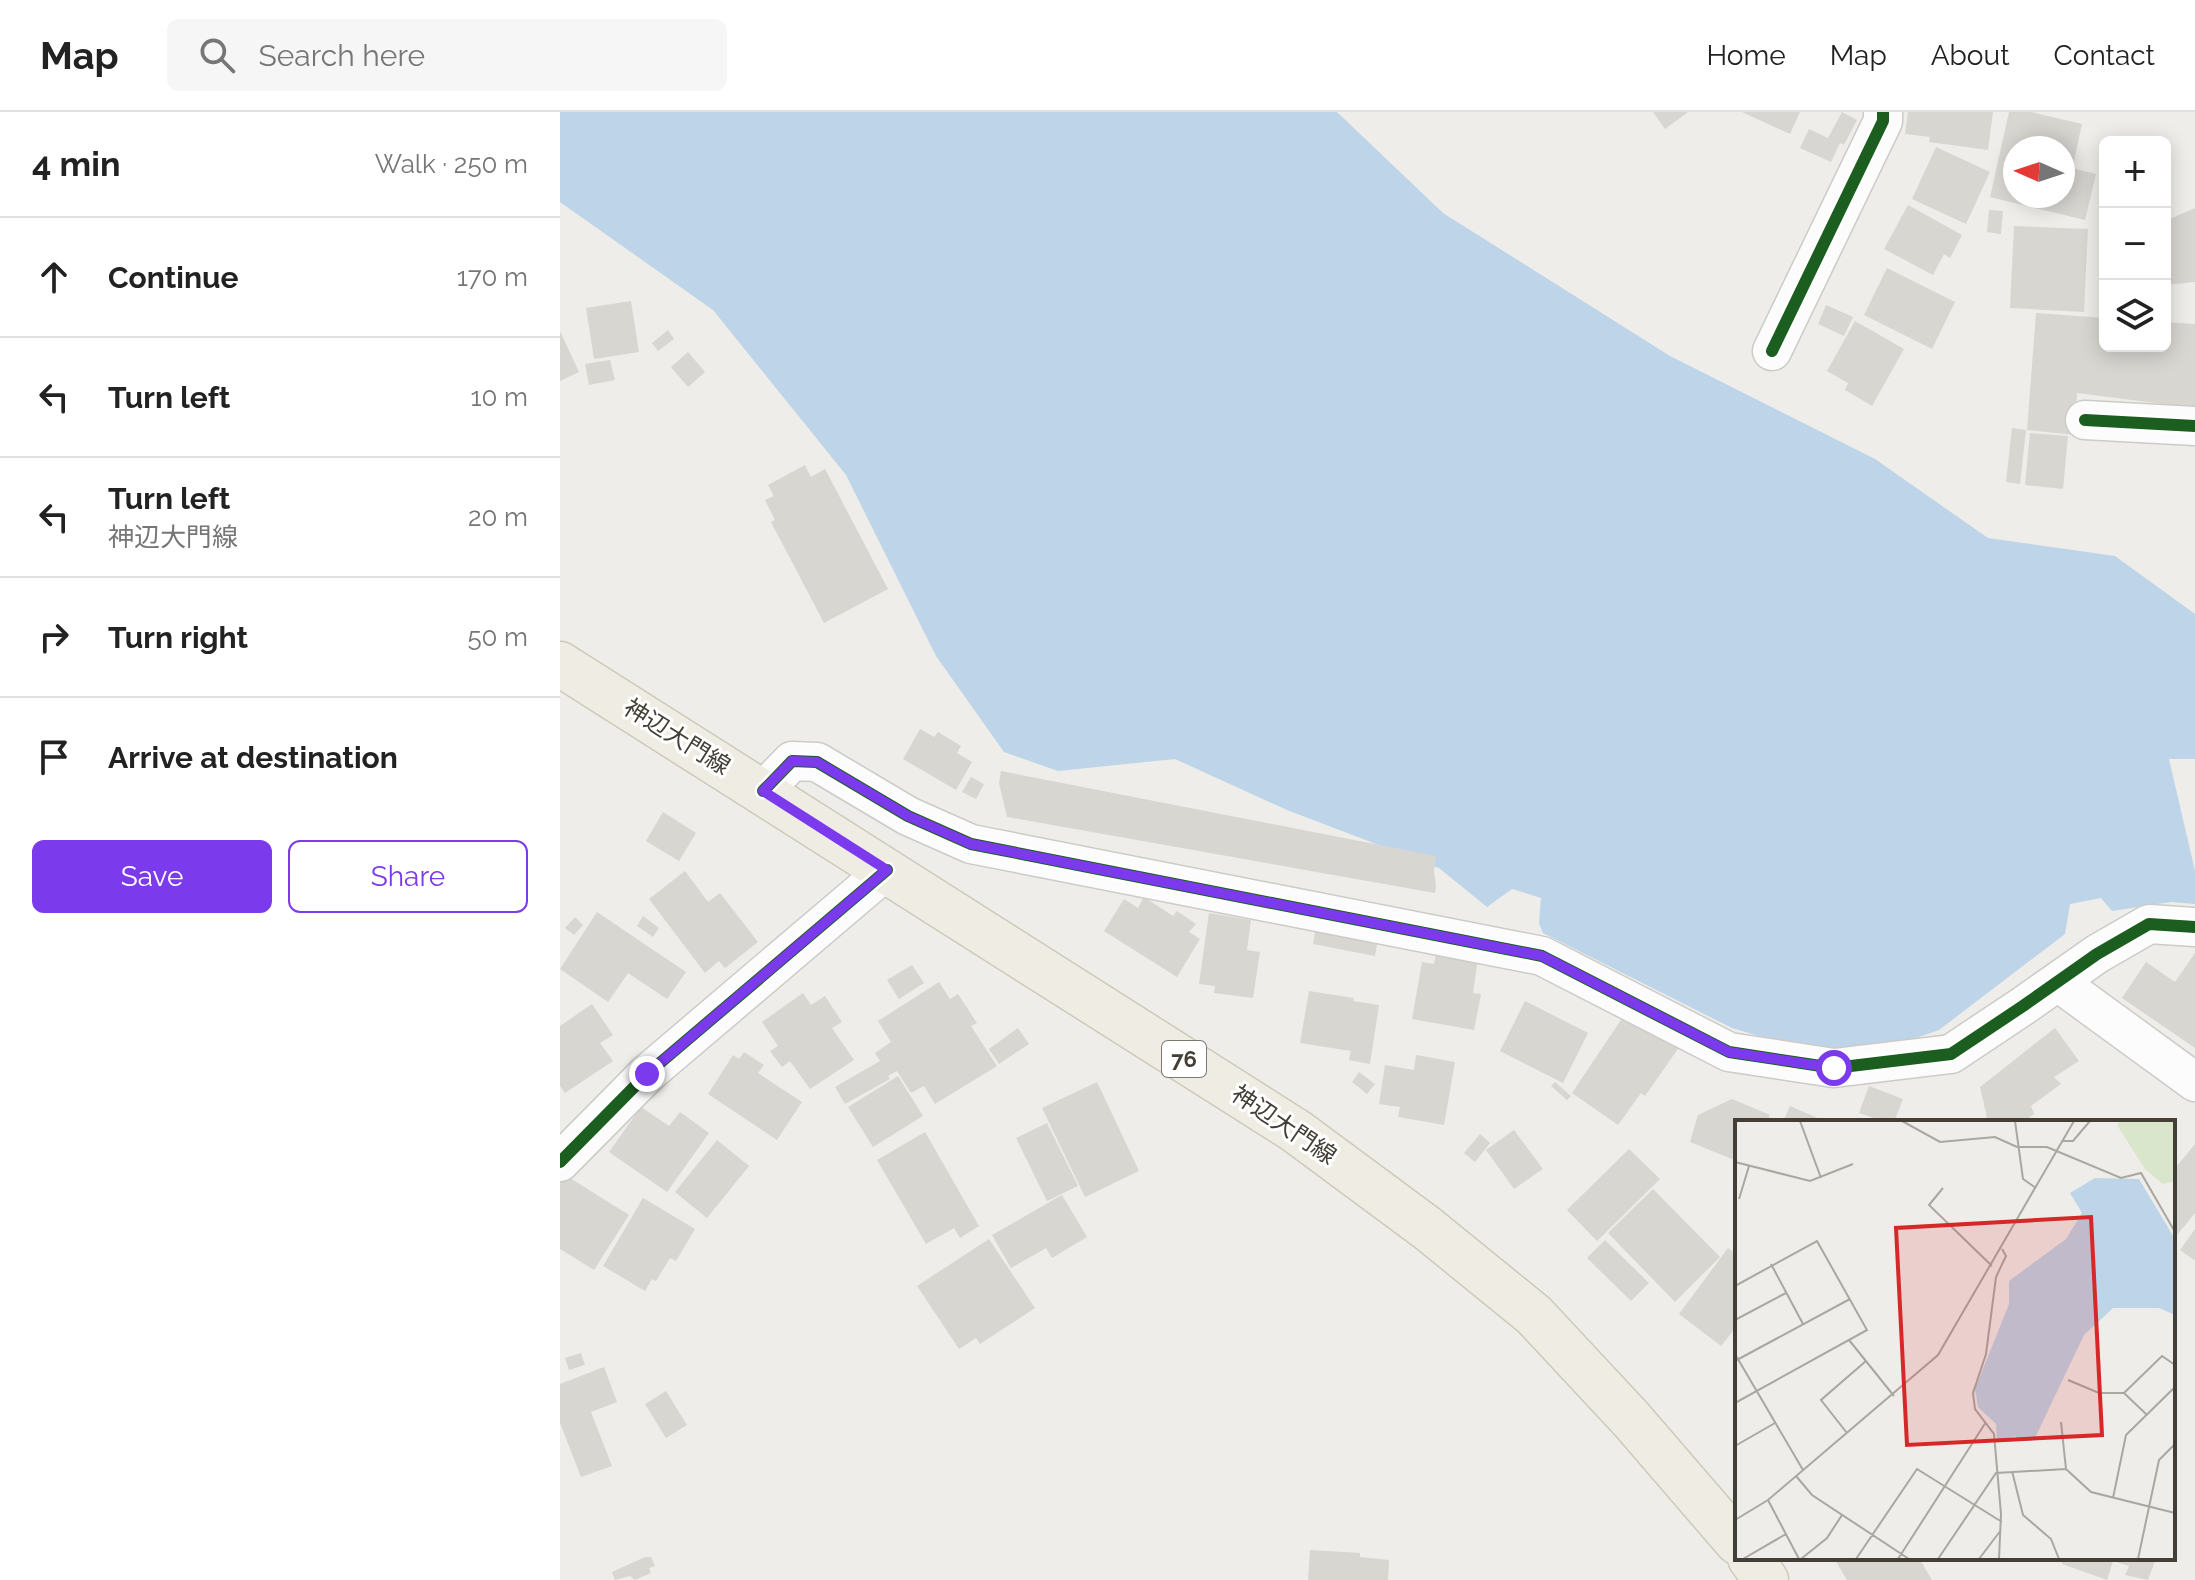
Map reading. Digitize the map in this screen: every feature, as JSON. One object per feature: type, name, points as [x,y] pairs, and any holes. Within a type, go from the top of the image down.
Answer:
[{"type":"main road","name":"神辺大門線","points":[[560,664],[1296,1131],[1427,1228],[1534,1315],[1631,1419],[1735,1540]]},
{"type":"main road","points":[[1751,1560],[1766,1580]]},
{"type":"street","points":[[1772,351],[1883,121],[1883,112]]},
{"type":"street","points":[[2085,420],[2195,426]]},
{"type":"street","points":[[763,791],[792,761],[817,762],[908,816],[971,844],[1542,956],[1729,1052],[1834,1068],[1951,1054],[2097,954],[2149,924],[2195,927]]},
{"type":"street","points":[[560,1162],[647,1074],[887,870]]},
{"type":"street","points":[[2058,982],[2195,1082]]},
{"type":"water","points":[[560,112],[1337,112],[1443,213],[1670,356],[1875,459],[1988,538],[2115,556],[2195,614],[2195,759],[2169,759],[2195,871],[2195,904],[2171,902],[2112,911],[2101,898],[2070,904],[2065,934],[1939,1030],[1890,1047],[1799,1048],[1732,1028],[1543,933],[1539,923],[1541,898],[1512,889],[1487,907],[1439,868],[1287,810],[1175,759],[1058,771],[1004,752],[936,656],[846,475],[713,310],[560,202]]},
{"type":"building","points":[[1653,112],[1688,112],[1665,129]]},
{"type":"building","points":[[1742,112],[1800,112],[1790,134]]},
{"type":"building","points":[[1842,112],[1857,120],[1831,162],[1800,148],[1809,129],[1828,138]]},
{"type":"building","points":[[1908,112],[1993,112],[1988,150],[1929,142],[1930,137],[1905,134]]},
{"type":"building","points":[[2009,112],[2031,112],[2082,124],[2075,156],[2075,136],[2004,136]]},
{"type":"building","points":[[2003,139],[2003,200],[1990,197]]},
{"type":"building","points":[[1936,147],[1990,172],[1966,224],[1912,199]]},
{"type":"building","points":[[2075,169],[2096,174],[2085,220],[2035,208],[2075,208]]},
{"type":"building","points":[[1908,205],[1962,235],[1950,258],[1944,254],[1933,275],[1884,249]]},
{"type":"building","points":[[2195,208],[2195,282],[2171,284],[2171,218]]},
{"type":"building","points":[[1989,210],[2003,211],[2001,234],[1987,232]]},
{"type":"building","points":[[2014,226],[2088,229],[2084,312],[2010,308]]},
{"type":"building","points":[[1887,268],[1955,302],[1932,349],[1864,315]]},
{"type":"building","points":[[631,301],[639,352],[594,359],[586,308]]},
{"type":"building","points":[[1826,305],[1853,317],[1844,336],[1818,324]]},
{"type":"building","points":[[2036,313],[2099,318],[2099,352],[2171,352],[2171,322],[2195,324],[2195,406],[2175,405],[2175,412],[2163,411],[2163,404],[2077,393],[2075,435],[2027,430]]},
{"type":"building","points":[[1855,321],[1904,349],[1872,406],[1845,390],[1848,383],[1827,371]]},
{"type":"building","points":[[668,330],[674,339],[658,351],[652,343]]},
{"type":"building","points":[[560,331],[579,372],[560,381]]},
{"type":"building","points":[[688,352],[705,372],[688,387],[671,367]]},
{"type":"building","points":[[610,360],[615,380],[589,385],[585,364]]},
{"type":"building","points":[[2012,428],[2026,430],[2020,484],[2006,482]]},
{"type":"building","points":[[2030,433],[2068,436],[2063,489],[2025,485]]},
{"type":"building","points":[[805,465],[811,477],[825,469],[888,589],[824,623],[771,522],[775,520],[765,500],[774,496],[768,485]]},
{"type":"building","points":[[920,729],[934,737],[938,732],[961,746],[957,753],[972,762],[956,790],[903,759]]},
{"type":"building","points":[[1001,771],[1436,856],[1435,893],[1007,817],[999,783]]},
{"type":"building","points":[[971,777],[984,784],[976,799],[962,792]]},
{"type":"building","points":[[663,812],[696,833],[679,861],[646,841]]},
{"type":"building","points":[[685,871],[708,902],[720,893],[758,942],[725,968],[719,961],[705,973],[649,899]]},
{"type":"building","points":[[1144,897],[1173,916],[1177,911],[1196,924],[1189,932],[1200,939],[1177,977],[1104,931],[1124,899],[1138,908]]},
{"type":"building","points":[[597,912],[686,972],[667,999],[628,973],[608,1002],[560,969]]},
{"type":"building","points":[[1209,913],[1251,920],[1247,950],[1260,952],[1253,998],[1214,993],[1215,986],[1199,984]]},
{"type":"building","points":[[643,916],[659,928],[653,937],[637,926]]},
{"type":"building","points":[[575,917],[583,925],[574,935],[565,928]]},
{"type":"building","points":[[1317,920],[1379,932],[1375,956],[1313,944]]},
{"type":"building","points":[[1438,945],[1479,952],[1473,993],[1481,994],[1474,1030],[1412,1019],[1422,962],[1434,964]]},
{"type":"building","points":[[2195,953],[2195,1048],[2122,998],[2146,962],[2175,982]]},
{"type":"building","points":[[912,965],[924,983],[899,999],[887,980]]},
{"type":"building","points":[[939,982],[950,999],[958,994],[977,1023],[971,1026],[997,1066],[935,1104],[924,1086],[911,1093],[897,1071],[888,1076],[890,1079],[845,1104],[835,1087],[880,1061],[875,1053],[891,1042],[878,1021]]},
{"type":"building","points":[[1309,991],[1379,1005],[1370,1064],[1349,1060],[1351,1051],[1300,1043]]},
{"type":"building","points":[[803,993],[811,1005],[825,996],[842,1022],[832,1028],[854,1060],[810,1089],[790,1061],[782,1067],[770,1051],[778,1046],[762,1022]]},
{"type":"building","points":[[1525,1001],[1588,1033],[1563,1083],[1500,1051]]},
{"type":"building","points":[[592,1004],[613,1035],[600,1043],[613,1061],[565,1093],[560,1086],[560,1026]]},
{"type":"building","points":[[1629,1008],[1682,1043],[1645,1096],[1641,1093],[1618,1125],[1572,1093]]},
{"type":"building","points":[[1018,1028],[1029,1044],[999,1064],[989,1049]]},
{"type":"building","points":[[2055,1028],[2079,1061],[2054,1077],[2061,1084],[2031,1106],[2034,1114],[2026,1120],[1988,1120],[1980,1087]]},
{"type":"building","points":[[744,1052],[764,1065],[758,1073],[802,1102],[777,1140],[708,1094],[733,1055],[739,1059]]},
{"type":"building","points":[[1416,1055],[1455,1062],[1444,1125],[1398,1117],[1400,1107],[1379,1104],[1385,1065],[1414,1070]]},
{"type":"building","points":[[1359,1072],[1375,1084],[1367,1094],[1352,1082]]},
{"type":"building","points":[[898,1076],[923,1116],[873,1147],[848,1107]]},
{"type":"building","points":[[1097,1082],[1139,1171],[1085,1197],[1042,1108]]},
{"type":"building","points":[[1555,1082],[1571,1096],[1567,1100],[1551,1086]]},
{"type":"building","points":[[1869,1086],[1903,1099],[1895,1120],[1879,1120],[1859,1113]]},
{"type":"building","points":[[1732,1099],[1770,1115],[1768,1120],[1735,1120],[1735,1160],[1690,1142],[1698,1115]]},
{"type":"building","points":[[1790,1106],[1822,1120],[1784,1120]]},
{"type":"building","points":[[641,1107],[669,1126],[680,1112],[709,1133],[667,1192],[609,1152]]},
{"type":"building","points":[[1047,1123],[1078,1186],[1047,1201],[1016,1138]]},
{"type":"building","points":[[1514,1130],[1543,1169],[1514,1189],[1486,1150]]},
{"type":"building","points":[[925,1132],[979,1226],[960,1238],[954,1228],[926,1244],[877,1160]]},
{"type":"building","points":[[1480,1134],[1490,1143],[1475,1162],[1464,1153]]},
{"type":"building","points":[[717,1140],[749,1166],[707,1218],[675,1192]]},
{"type":"building","points":[[2195,1144],[2195,1213],[2175,1238],[2175,1169]]},
{"type":"building","points":[[1629,1149],[1660,1179],[1597,1241],[1567,1210]]},
{"type":"building","points":[[565,1175],[629,1215],[594,1270],[560,1249],[560,1183]]},
{"type":"building","points":[[1653,1189],[1720,1257],[1675,1302],[1608,1233]]},
{"type":"building","points":[[1062,1195],[1087,1237],[1052,1258],[1046,1248],[1011,1268],[992,1235]]},
{"type":"building","points":[[643,1198],[695,1229],[676,1261],[670,1258],[656,1281],[652,1279],[645,1291],[603,1266]]},
{"type":"building","points":[[2195,1229],[2195,1259],[2194,1260],[2180,1250]]},
{"type":"building","points":[[989,1239],[1035,1308],[980,1344],[976,1338],[959,1349],[917,1286]]},
{"type":"building","points":[[1605,1240],[1649,1283],[1631,1301],[1587,1258]]},
{"type":"building","points":[[1728,1248],[1735,1253],[1735,1328],[1721,1346],[1679,1314]]},
{"type":"building","points":[[581,1353],[585,1365],[569,1370],[565,1358]]},
{"type":"building","points":[[604,1367],[617,1402],[591,1412],[612,1466],[581,1477],[560,1423],[560,1384]]},
{"type":"building","points":[[666,1391],[687,1425],[666,1438],[645,1404]]},
{"type":"building","points":[[1310,1550],[1360,1553],[1360,1557],[1389,1560],[1388,1580],[1308,1580]]},
{"type":"building","points":[[651,1557],[655,1566],[649,1568],[651,1573],[635,1580],[630,1576],[615,1580],[612,1572]]},
{"type":"building","points":[[1835,1560],[1920,1560],[1932,1580],[1847,1580]]},
{"type":"building","points":[[2063,1560],[2155,1560],[2148,1580],[2125,1575],[2129,1566],[2113,1561],[2107,1580],[2062,1564]]},
{"type":"cycle path","points":[[1772,351],[1883,121],[1883,112]]},
{"type":"cycle path","points":[[2085,420],[2195,426]]},
{"type":"cycle path","points":[[763,791],[792,761],[817,762],[908,816],[971,844],[1542,956],[1729,1052],[1834,1068],[1951,1054],[2097,954],[2149,924],[2195,927]]},
{"type":"cycle path","points":[[560,1162],[647,1074],[887,870]]},
{"type":"route","points":[[647,1074],[887,870],[763,791],[792,761],[817,762],[908,816],[971,844],[1542,956],[1729,1052],[1834,1068]]}]
